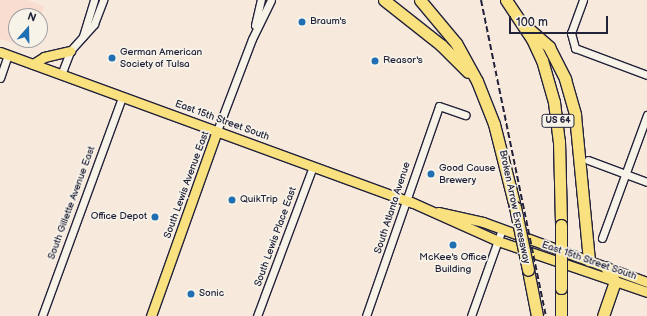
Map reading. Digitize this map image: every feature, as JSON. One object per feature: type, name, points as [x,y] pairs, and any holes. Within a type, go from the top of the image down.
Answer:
[{"type":"highway","points":[[384,0],[442,45],[477,81]]},
{"type":"highway","name":"Broken Arrow Expressway","points":[[420,0],[456,43],[477,81],[494,124],[515,208],[537,316]]},
{"type":"highway","name":"US 64","points":[[506,0],[523,24],[542,60],[554,102],[560,141],[561,316]]},
{"type":"highway","points":[[523,24],[549,47],[565,79],[575,115],[589,260]]},
{"type":"highway","points":[[603,316],[615,282],[606,267]]},
{"type":"main road","points":[[33,64],[44,57],[70,50]]},
{"type":"main road","name":"East 15th Street South","points":[[4,53],[406,200],[436,212],[450,221],[498,241],[647,292]]},
{"type":"main road","name":"South Lewis Avenue East","points":[[152,316],[217,131]]},
{"type":"main road","name":"East 15th Street South","points":[[436,212],[454,214],[502,229],[647,282]]},
{"type":"street","points":[[83,37],[94,0]]},
{"type":"street","points":[[61,75],[70,50],[94,24],[103,0]]},
{"type":"street","name":"South Lewis Avenue East","points":[[252,39],[261,0]]},
{"type":"street","name":"South Lewis Avenue East","points":[[217,131],[252,39],[271,0]]},
{"type":"street","points":[[583,0],[571,33],[572,43],[579,51],[647,76]]},
{"type":"street","points":[[0,78],[4,53]]},
{"type":"street","name":"South Gillette Avenue East","points":[[42,316],[122,97]]},
{"type":"street","name":"South Atlanta Avenue","points":[[366,316],[440,106],[465,115]]},
{"type":"street","points":[[602,238],[647,115]]},
{"type":"street","points":[[588,160],[647,182]]},
{"type":"street","name":"South Lewis Place East","points":[[257,316],[313,166]]},
{"type":"street","points":[[471,316],[502,229]]},
{"type":"shaded area","points":[[0,0],[27,0],[44,6],[43,8],[8,8],[8,41],[0,39]]},
{"type":"railway","points":[[481,0],[546,316]]},
{"type":"place","name":"Braum's","points":[[302,22]]},
{"type":"place","name":"German American Society of Tulsa","points":[[112,58]]},
{"type":"place","name":"Reasor's","points":[[375,61]]},
{"type":"place","name":"Good Cause Brewery","points":[[431,174]]},
{"type":"place","name":"QuikTrip","points":[[232,200]]},
{"type":"place","name":"Office Depot","points":[[155,217]]},
{"type":"place","name":"McKee's Office Building","points":[[453,245]]},
{"type":"place","name":"Sonic","points":[[191,294]]}]
